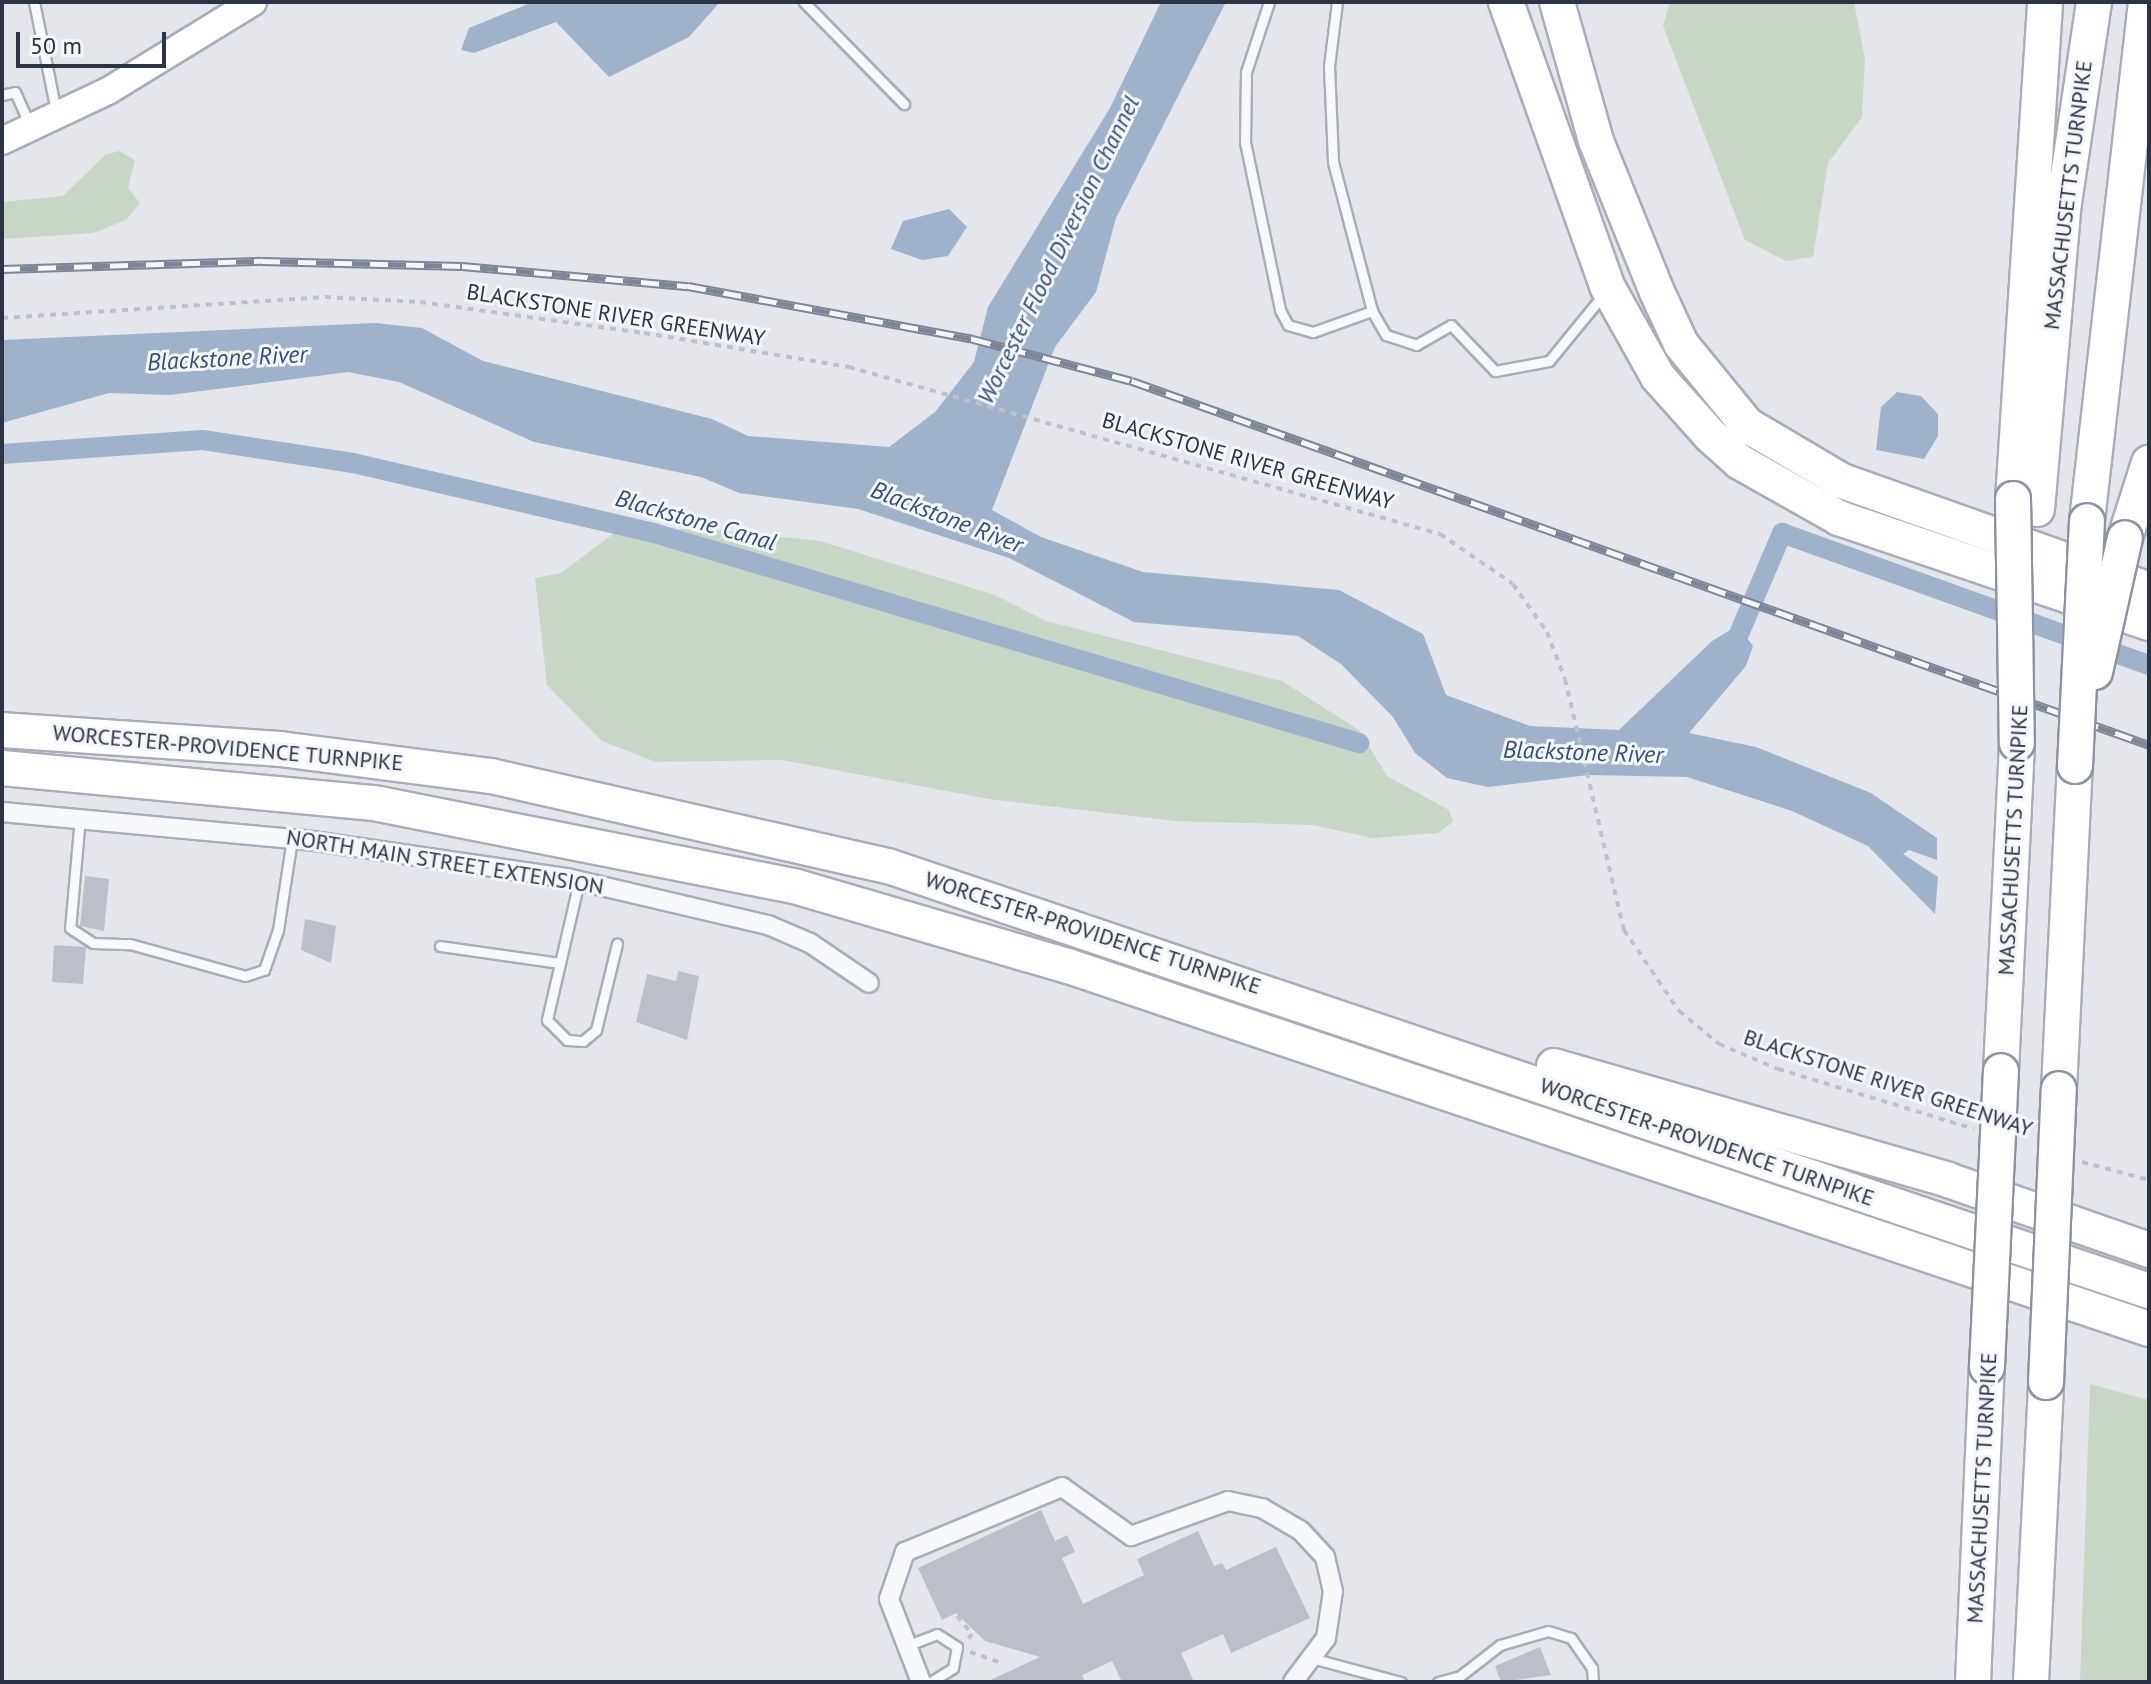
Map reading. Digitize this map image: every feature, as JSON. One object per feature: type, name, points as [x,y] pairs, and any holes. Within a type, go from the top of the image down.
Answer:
[{"type":"highway","points":[[1506,2],[1607,286],[1658,377],[1740,462],[1839,518],[2149,623]]},
{"type":"highway","points":[[1557,2],[1605,168],[1663,305],[1681,344],[1747,425],[1842,481],[2149,590]]},
{"type":"highway","points":[[2025,504],[2045,2]]},
{"type":"highway","name":"MASSACHUSETTS TURNPIKE","points":[[1973,1682],[2017,743],[2025,504],[2094,2]]},
{"type":"highway","points":[[2031,1682],[2087,521],[2146,2]]},
{"type":"highway","points":[[2075,766],[2125,538],[2149,463]]},
{"type":"highway","name":"WORCESTER-PROVIDENCE TURNPIKE","points":[[2,730],[280,749],[491,776],[888,866],[1213,971],[2149,1291]]},
{"type":"highway","name":"WORCESTER-PROVIDENCE TURNPIKE","points":[[2,768],[374,803],[794,886],[1068,966],[2149,1329]]},
{"type":"highway","points":[[1213,971],[1314,989],[1948,1180],[2149,1250]]},
{"type":"street","points":[[2,141],[58,118],[253,2]]},
{"type":"street","name":"NORTH MAIN STREET EXTENSION","points":[[2,812],[292,838],[579,881],[768,925],[810,943],[869,983]]},
{"type":"street","points":[[921,1682],[889,1599],[905,1552],[1062,1487],[1131,1536],[1217,1502],[1251,1504],[1293,1525],[1325,1557],[1333,1579],[1329,1627],[1315,1659],[1293,1682]]},
{"type":"lane","points":[[34,2],[58,118]]},
{"type":"lane","points":[[804,2],[904,104]]},
{"type":"lane","points":[[1269,2],[1246,72],[1245,142],[1280,310],[1288,325],[1313,332],[1372,311]]},
{"type":"lane","points":[[1337,2],[1329,66],[1333,162],[1372,311],[1401,344],[1416,345],[1451,325],[1495,371],[1549,361],[1593,315],[1607,286]]},
{"type":"lane","points":[[2,95],[15,92],[32,128]]},
{"type":"lane","points":[[80,817],[70,928],[93,943],[130,944],[245,976],[264,970],[278,930],[292,838]]},
{"type":"lane","points":[[579,881],[547,1020],[567,1040],[583,1041],[596,1030],[617,944]]},
{"type":"lane","points":[[440,946],[559,963]]},
{"type":"lane","points":[[1438,1682],[1464,1679],[1500,1645],[1548,1631],[1571,1638],[1592,1668],[1593,1682]]},
{"type":"lane","points":[[906,1646],[937,1634],[957,1647],[953,1668],[931,1682]]},
{"type":"lane","points":[[1315,1659],[1401,1682]]},
{"type":"path","name":"BLACKSTONE RIVER GREENWAY","points":[[2,318],[325,297],[420,302],[849,367],[1440,534],[1513,584],[1547,632],[1565,679],[1617,903],[1628,938],[1661,989],[1719,1044],[1980,1131]]},
{"type":"path","points":[[2078,1161],[2149,1180]]},
{"type":"path","points":[[957,1616],[972,1634],[965,1644]]},
{"type":"path","points":[[968,1651],[1002,1663]]},
{"type":"green space","points":[[1670,2],[1854,2],[1865,59],[1862,117],[1828,163],[1813,257],[1786,261],[1745,240],[1663,26]]},
{"type":"green space","points":[[119,151],[135,160],[128,188],[140,203],[126,220],[93,233],[2,239],[2,202],[63,196],[105,155]]},
{"type":"green space","points":[[698,528],[820,541],[995,595],[1046,621],[1282,681],[1359,730],[1387,776],[1449,810],[1453,822],[1438,833],[1372,838],[1313,825],[1176,821],[989,799],[782,760],[656,762],[602,741],[547,685],[535,578],[561,573],[613,534]]},
{"type":"green space","points":[[2090,1384],[2149,1400],[2149,1682],[2080,1682]]},
{"type":"water","points":[[533,2],[720,2],[689,37],[609,77],[556,22],[474,53],[461,50],[469,28]]},
{"type":"water","points":[[1161,2],[1226,2],[1116,218],[1096,292],[1055,347],[992,510],[1041,537],[1143,572],[1339,590],[1423,634],[1446,695],[1530,726],[1619,730],[1712,641],[1730,630],[1744,634],[1753,646],[1746,666],[1689,733],[1756,747],[1871,793],[1937,838],[1937,860],[1909,850],[1903,854],[1938,877],[1935,914],[1868,846],[1792,811],[1687,777],[1588,775],[1488,787],[1447,778],[1415,753],[1393,717],[1341,664],[1298,636],[1134,622],[1009,558],[858,509],[739,493],[701,477],[534,442],[399,382],[348,372],[170,395],[109,393],[2,423],[2,340],[375,323],[422,328],[483,361],[712,419],[748,436],[889,447],[935,412],[974,362],[988,307],[1110,108]]},
{"type":"water","points":[[949,209],[967,227],[948,256],[922,260],[891,249],[903,221]]},
{"type":"water","points":[[1897,392],[1921,396],[1938,414],[1938,436],[1924,459],[1876,450],[1881,407]]},
{"type":"building","points":[[85,876],[109,879],[104,931],[80,926]]},
{"type":"building","points":[[305,919],[336,926],[331,963],[301,950]]},
{"type":"building","points":[[54,945],[86,947],[83,984],[52,982]]},
{"type":"building","points":[[678,971],[699,976],[687,1040],[636,1022],[647,974],[676,981]]},
{"type":"building","points":[[1041,1510],[1055,1541],[1067,1535],[1075,1552],[1062,1558],[1083,1604],[1144,1575],[1137,1559],[1198,1531],[1214,1566],[1222,1563],[1226,1570],[1276,1547],[1310,1618],[1231,1653],[1223,1634],[1181,1653],[1194,1682],[1122,1682],[1112,1661],[1082,1675],[1085,1682],[986,1682],[1040,1657],[985,1641],[956,1613],[942,1620],[918,1568]]},
{"type":"building","points":[[1540,1647],[1551,1675],[1501,1682],[1495,1666]]},
{"type":"waterway","name":"Blackstone Canal","points":[[2,454],[203,440],[353,463],[654,533],[1359,743]]},
{"type":"waterway","points":[[1730,655],[1782,533],[2149,665]]},
{"type":"railway","points":[[2,269],[262,261],[462,266],[688,286],[973,339],[1132,381],[2149,745]]},
{"type":"water label","name":"Worcester Flood Diversion Channel","points":[[1058,250]]},
{"type":"water label","name":"Blackstone River","points":[[227,358]]},
{"type":"water label","name":"Blackstone River","points":[[947,517]]},
{"type":"water label","name":"Blackstone River","points":[[1583,752]]}]
